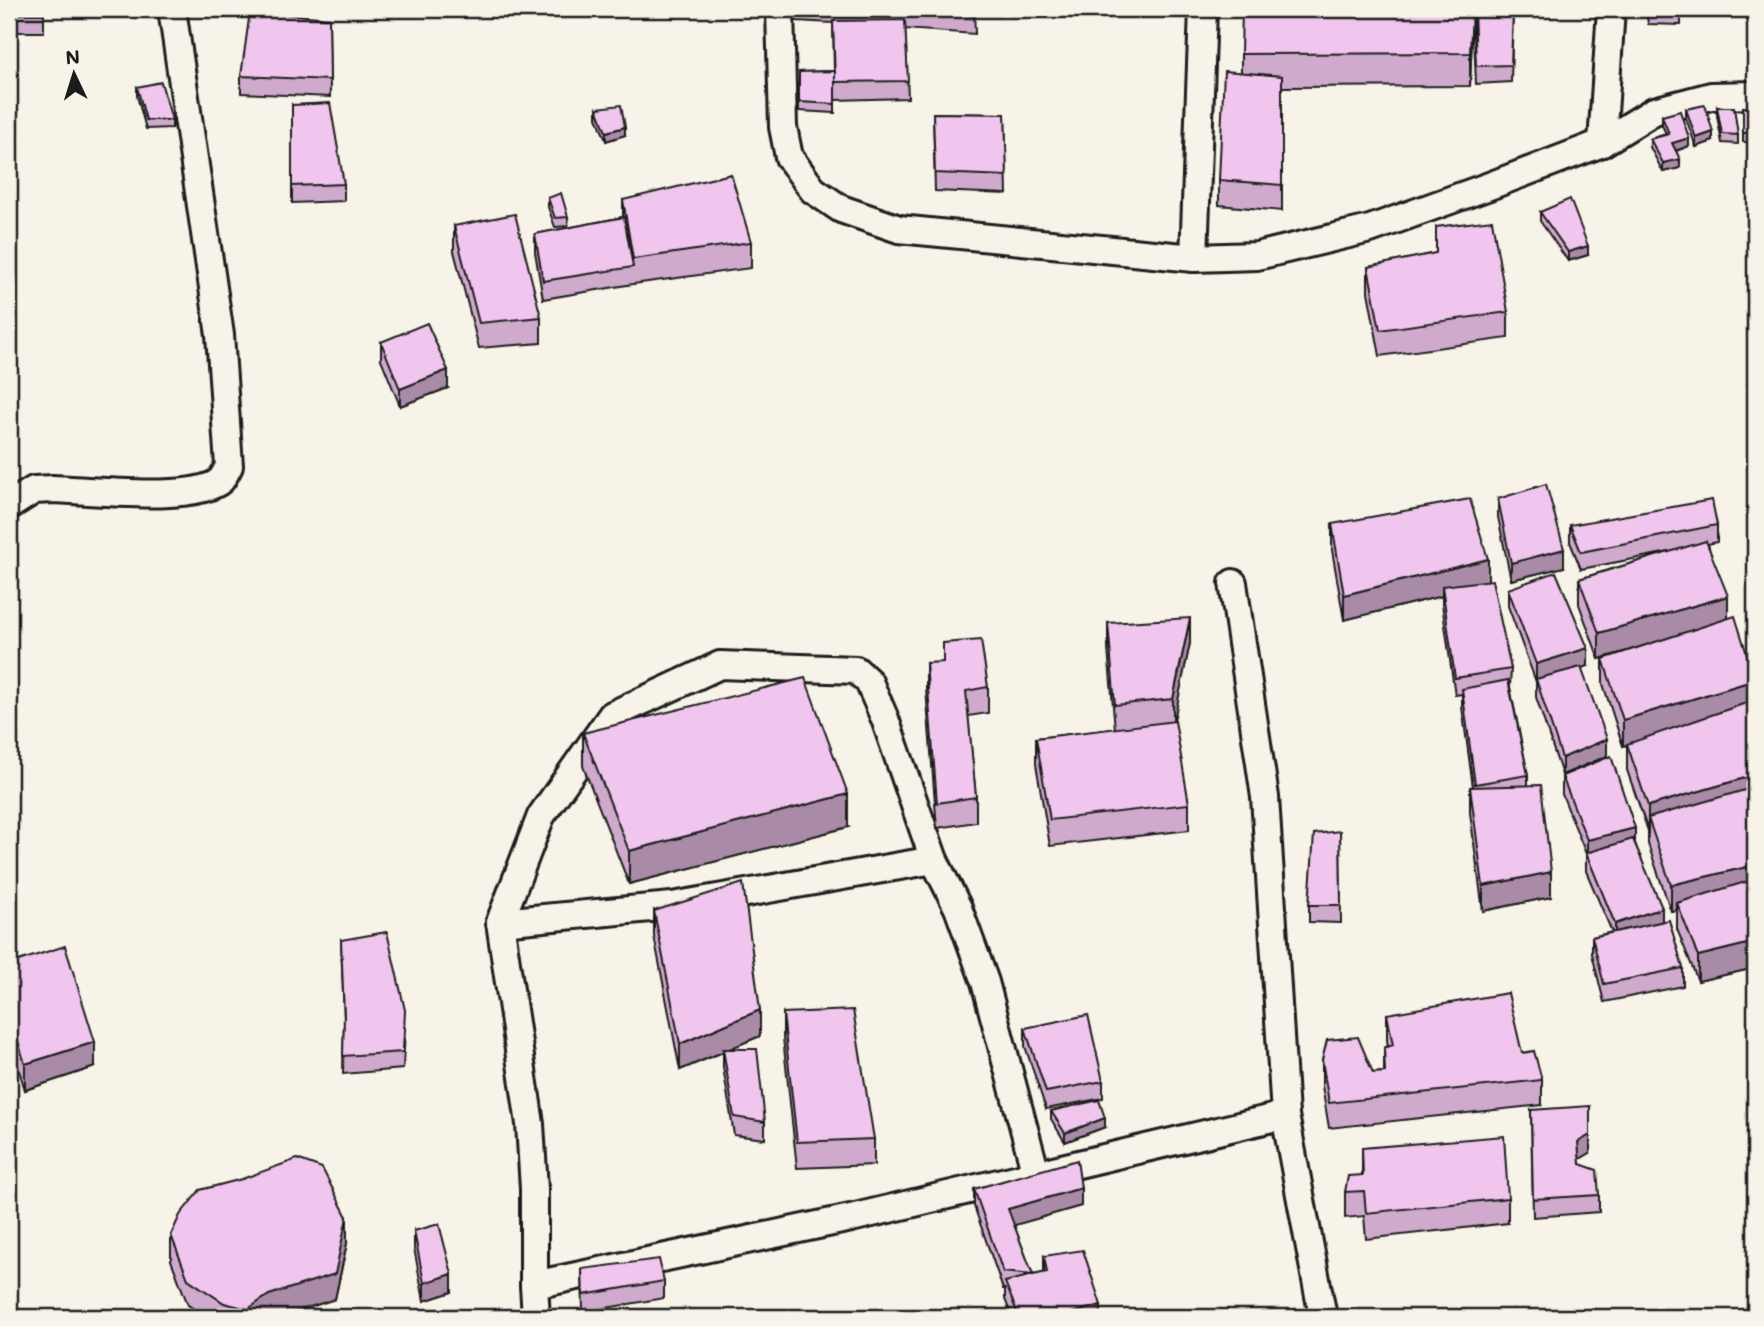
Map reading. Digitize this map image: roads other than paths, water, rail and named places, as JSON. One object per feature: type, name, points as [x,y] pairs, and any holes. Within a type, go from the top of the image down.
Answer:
[{"type":"street","points":[[9,506],[34,490],[169,494],[203,489],[221,480],[229,466],[220,335],[173,9]]},
{"type":"street","points":[[780,9],[783,127],[789,157],[813,190],[841,209],[899,229],[1194,258],[1257,256],[1370,229],[1602,143],[1654,111],[1711,96],[1755,95]]},
{"type":"street","points":[[1194,258],[1203,9]]},
{"type":"street","points":[[1602,143],[1611,9]]},
{"type":"street","points":[[1233,583],[1265,797],[1284,1115],[1323,1317]]},
{"type":"street","points":[[536,1317],[530,1124],[500,922],[541,816],[612,715],[720,665],[856,670],[869,682],[885,719],[933,860],[958,908],[985,982],[1036,1174]]},
{"type":"street","points":[[500,922],[672,906],[933,860]]},
{"type":"street","points":[[534,1286],[838,1221],[1284,1115]]}]
